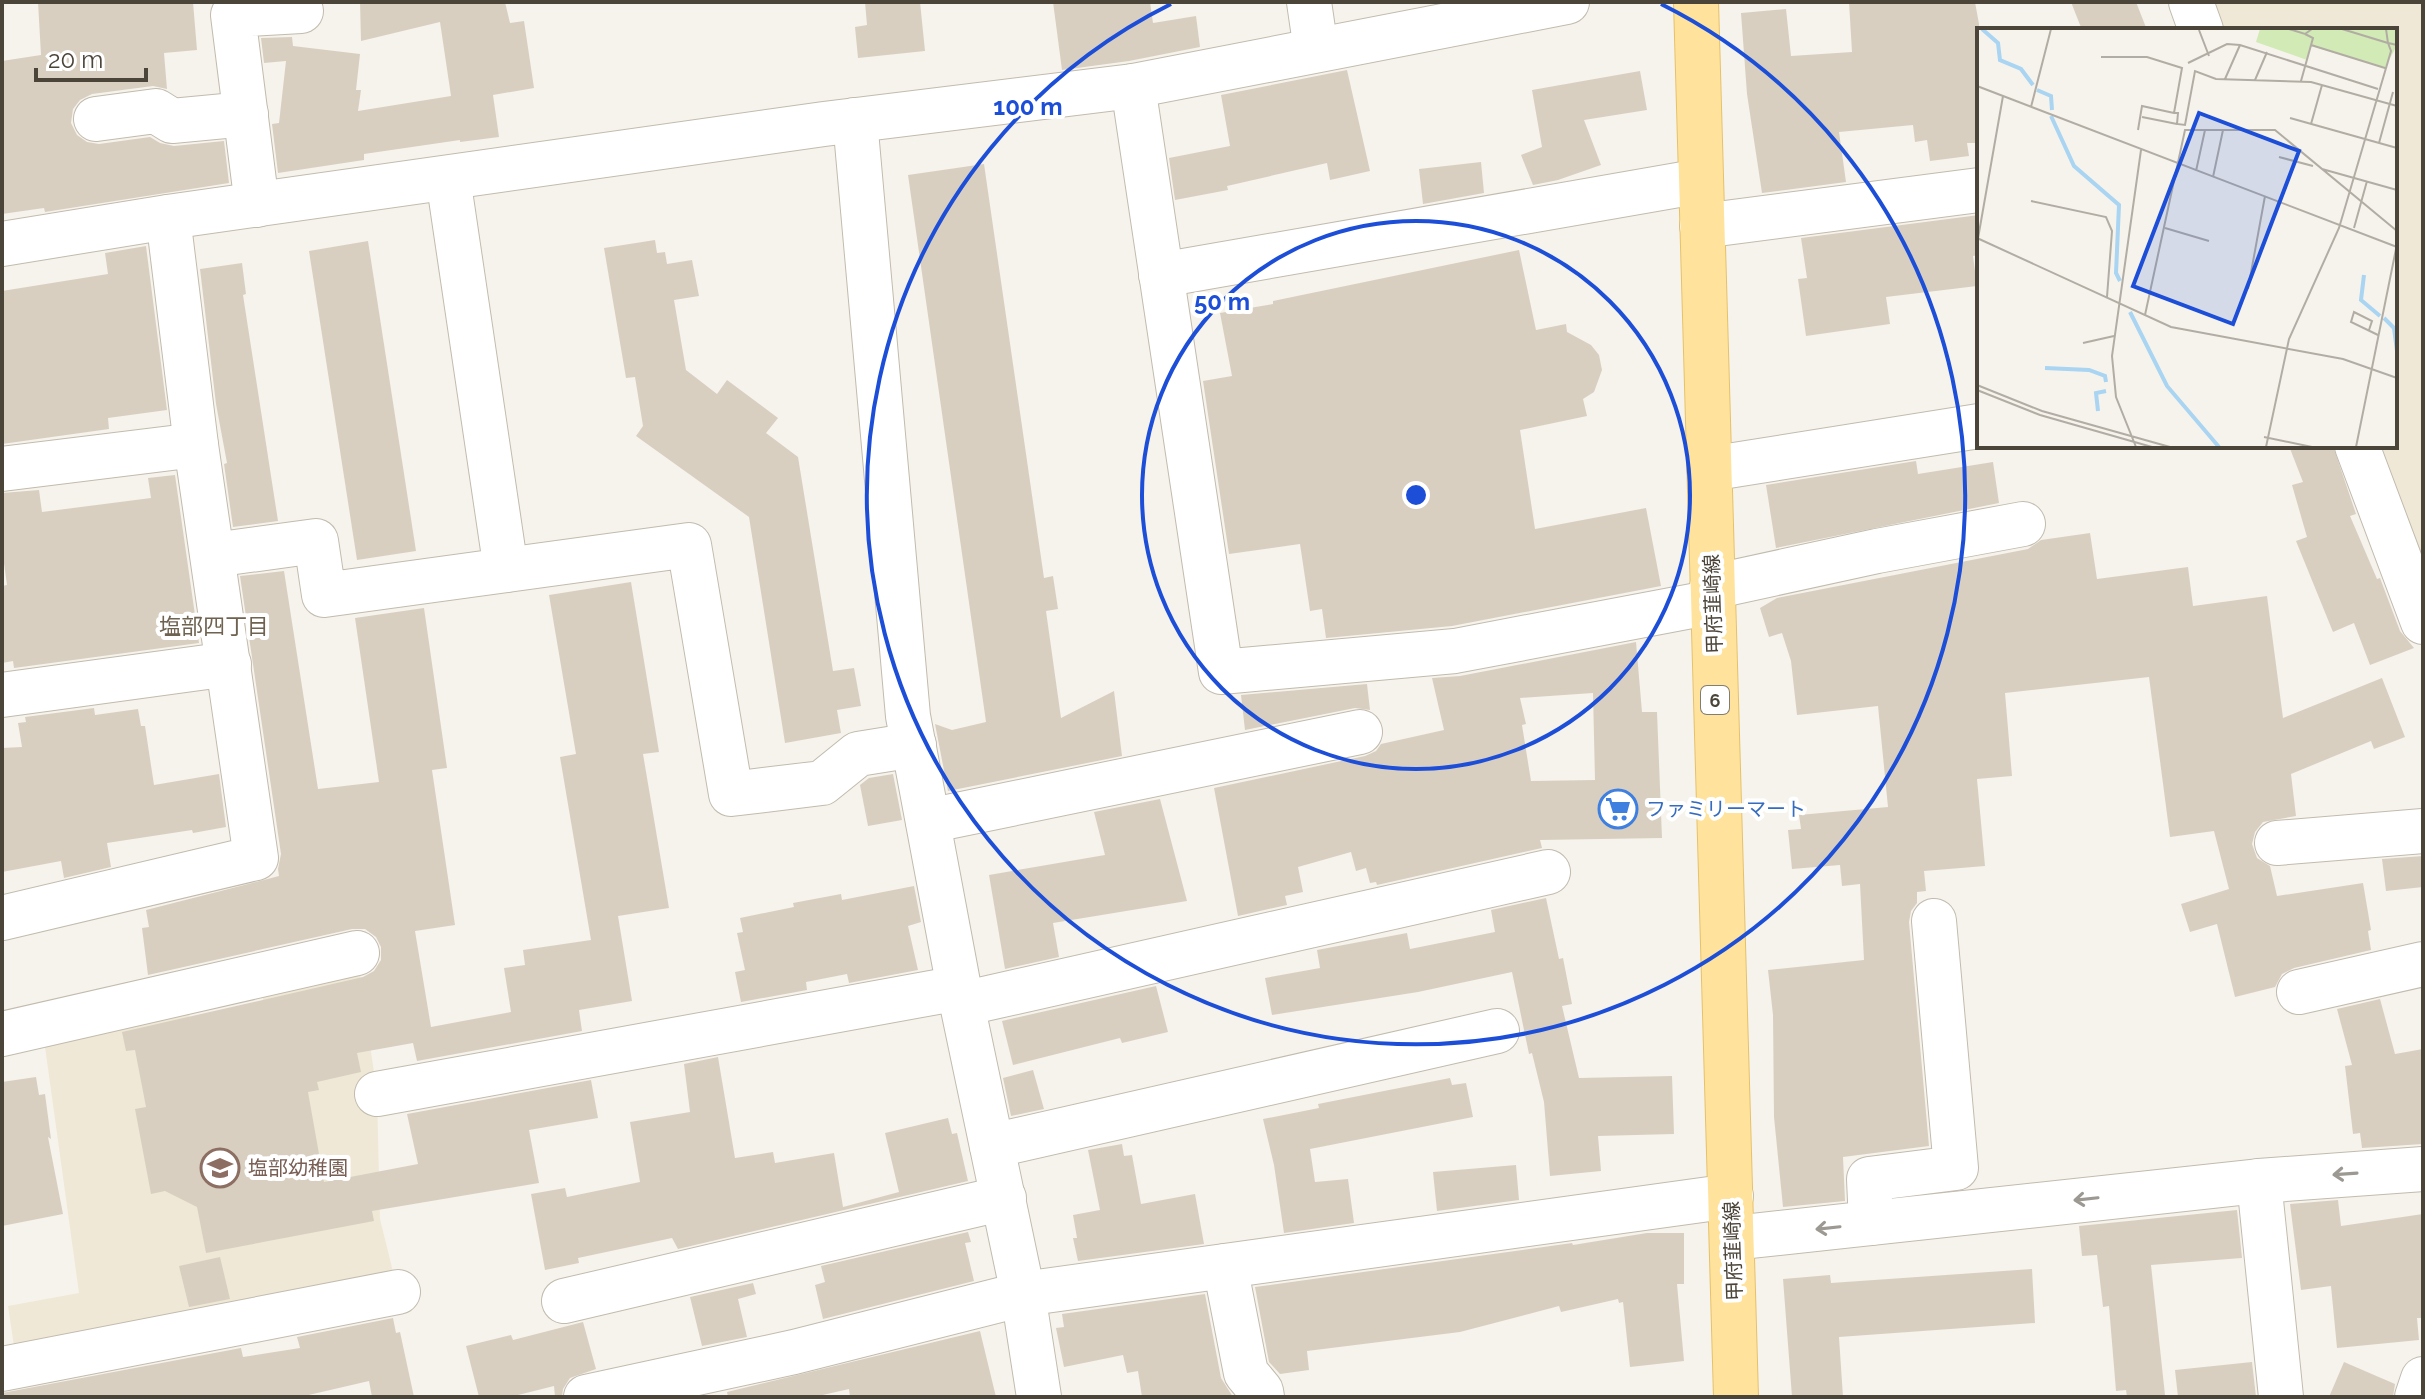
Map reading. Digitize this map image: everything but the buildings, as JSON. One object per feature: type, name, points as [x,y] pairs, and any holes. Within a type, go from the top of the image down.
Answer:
[{"type":"main road","name":"甲府韮崎線","points":[[1696,2],[1736,1397]]},
{"type":"street","points":[[1309,2],[1316,50]]},
{"type":"street","points":[[2,244],[168,217],[855,120],[1133,86],[1567,2]]},
{"type":"street","points":[[2191,2],[2200,28]]},
{"type":"street","points":[[257,205],[233,15],[301,11]]},
{"type":"street","points":[[1133,86],[1221,672],[1455,651],[1712,594],[1877,551],[2023,524]]},
{"type":"street","points":[[96,119],[156,111],[172,121],[246,114]]},
{"type":"street","points":[[855,120],[911,730],[960,996],[1023,1294],[1039,1397]]},
{"type":"street","points":[[448,178],[506,570]]},
{"type":"street","points":[[1161,275],[1701,181]]},
{"type":"street","points":[[1702,226],[1977,190]]},
{"type":"street","points":[[2,918],[256,858],[196,445],[168,217]]},
{"type":"street","points":[[1709,469],[1977,426]]},
{"type":"street","points":[[2,469],[196,445]]},
{"type":"street","points":[[2358,448],[2423,622]]},
{"type":"street","points":[[213,555],[316,541],[324,595],[689,545],[731,794],[822,783],[858,754],[911,730]]},
{"type":"street","points":[[2,695],[229,664]]},
{"type":"street","points":[[928,821],[1360,732]]},
{"type":"street","points":[[2277,843],[2423,831]]},
{"type":"street","points":[[377,1094],[960,996],[1548,872]]},
{"type":"street","points":[[1871,1223],[1869,1179],[1956,1168],[1934,921]]},
{"type":"street","points":[[2,1034],[357,953]]},
{"type":"street","points":[[2299,992],[2423,964]]},
{"type":"street","points":[[992,1146],[1497,1031]]},
{"type":"street","points":[[586,1397],[794,1352],[1023,1294],[1225,1266],[1732,1217],[1871,1223],[2259,1181],[2423,1169]]},
{"type":"street","points":[[2259,1181],[2281,1397]]},
{"type":"street","points":[[564,1301],[1004,1198]]},
{"type":"street","points":[[1225,1266],[1246,1373],[1261,1391],[1262,1397]]},
{"type":"street","points":[[2,1369],[398,1292]]},
{"type":"street","points":[[2417,1397],[2423,1379]]},
{"type":"shaded area","points":[[2191,2],[2423,2],[2423,621],[2358,448],[2397,448],[2397,28],[2200,28]]},
{"type":"shaded area","name":"塩部幼稚園","points":[[357,953],[377,1094],[380,1219],[398,1292],[17,1366],[8,1306],[79,1293],[42,1025],[185,992],[209,1116],[285,1099],[258,976]]},
{"type":"place","name":"ファミリーマート","points":[[1618,809]]},
{"type":"place","name":"塩部幼稚園","points":[[220,1168]]},
{"type":"district","name":"塩部四丁目","points":[[214,626]]}]
